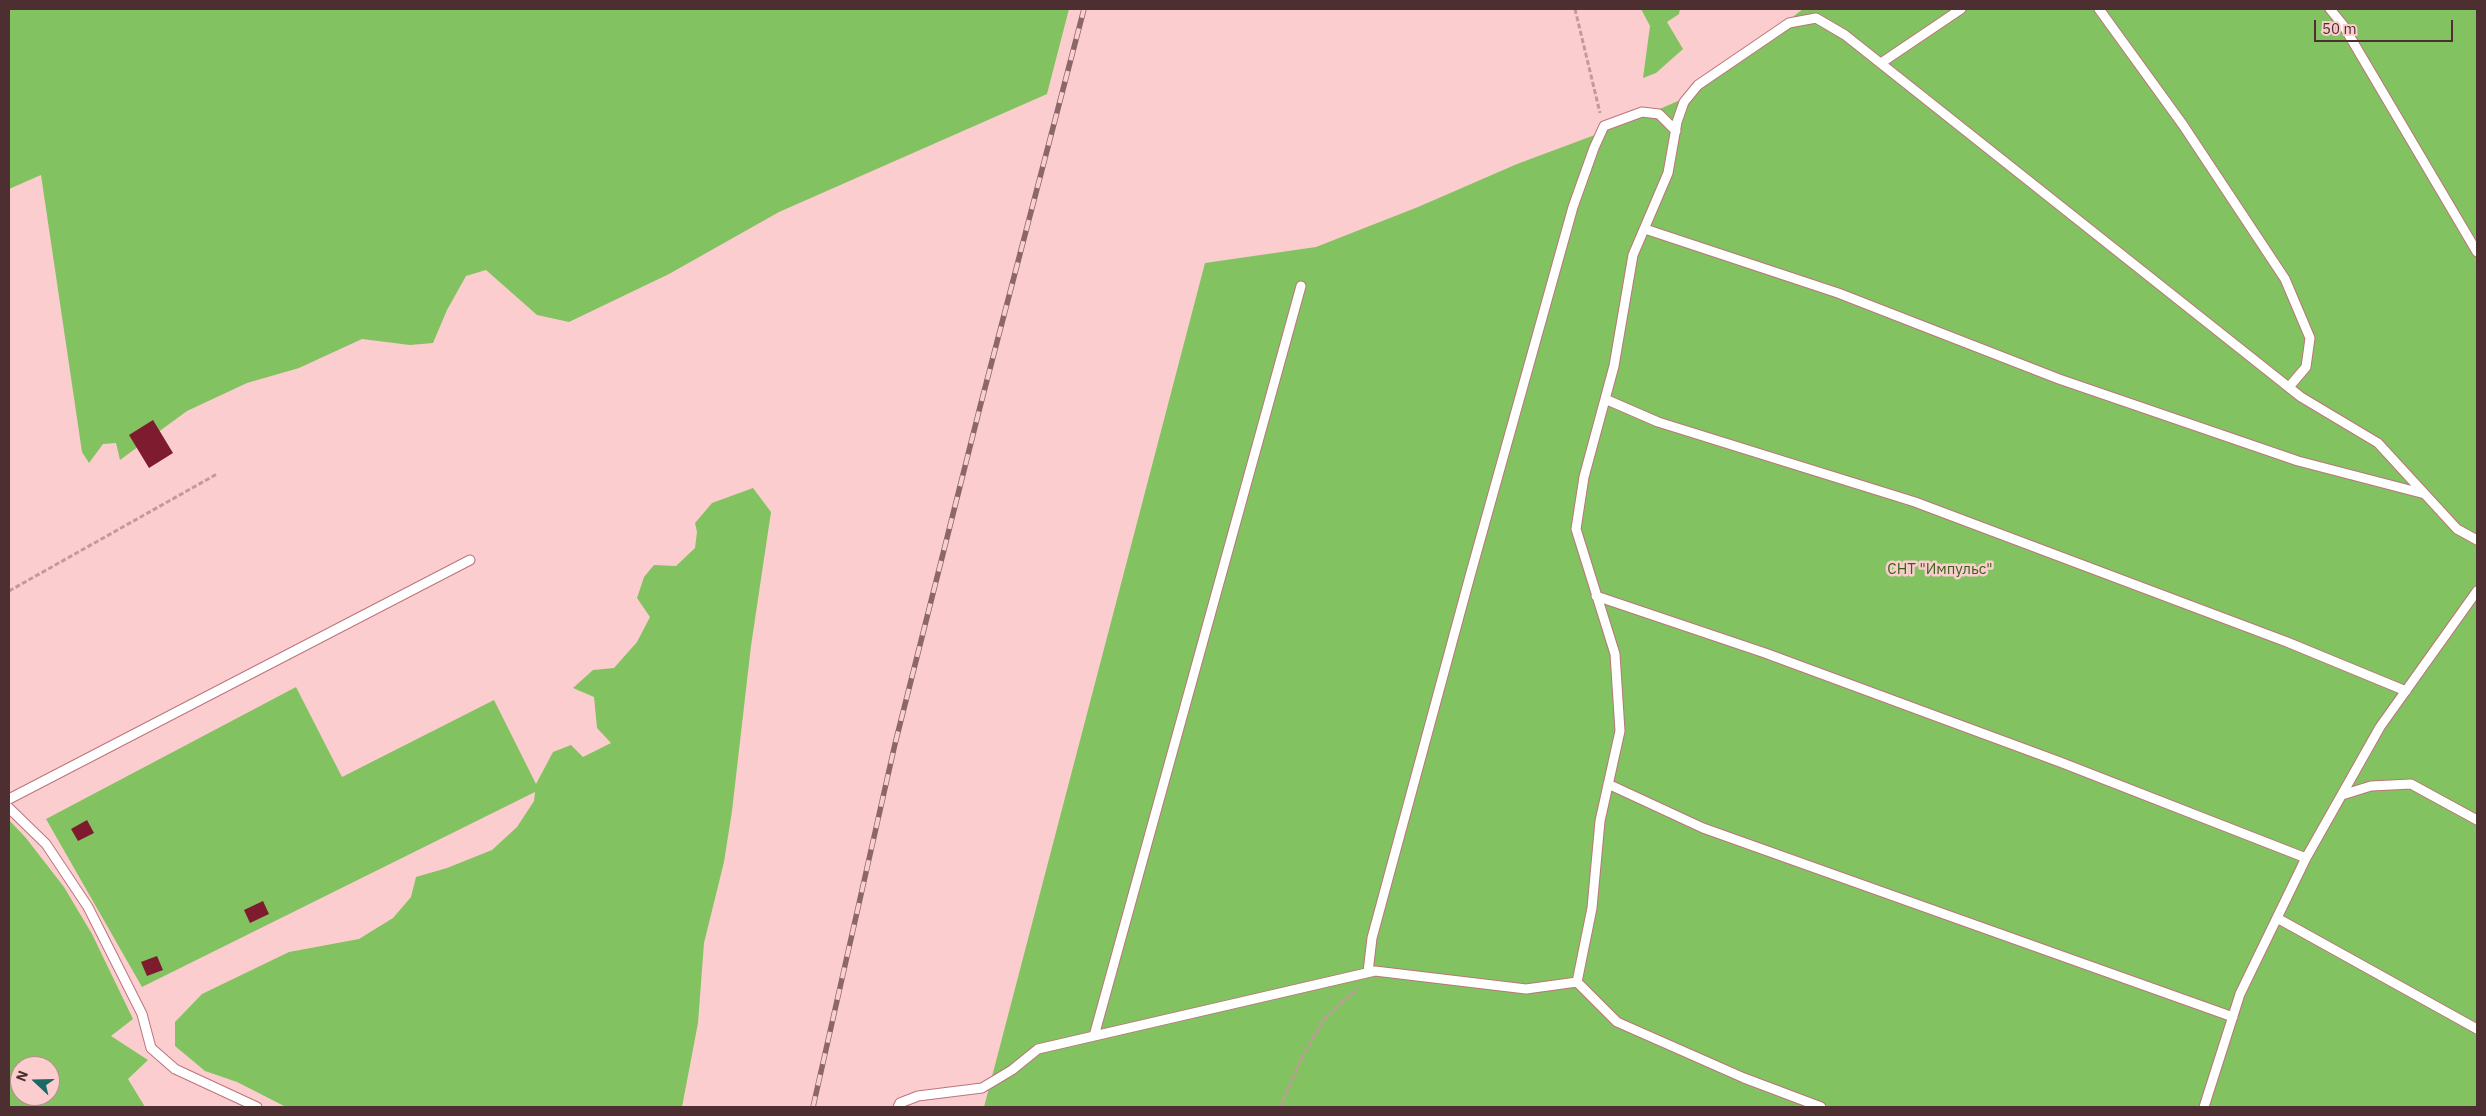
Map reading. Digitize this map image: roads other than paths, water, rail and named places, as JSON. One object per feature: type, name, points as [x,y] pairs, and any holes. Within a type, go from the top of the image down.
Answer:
[{"type":"lane","points":[[1881,63],[1961,9]]},
{"type":"lane","points":[[2099,9],[2183,125],[2285,279],[2310,338],[2306,367],[2289,387]]},
{"type":"lane","points":[[2330,9],[2343,25],[2477,252]]},
{"type":"lane","points":[[1577,982],[1592,908],[1600,820],[1620,731],[1615,654],[1576,529],[1584,478],[1614,366],[1633,255],[1668,173],[1684,102],[1698,85],[1789,23],[1816,18],[1845,35],[2289,387],[2378,443],[2457,529],[2477,540]]},
{"type":"lane","points":[[1368,972],[1372,938],[1568,226],[1594,148],[1604,126],[1642,112],[1659,114],[1676,131]]},
{"type":"lane","points":[[1645,229],[1838,293],[2059,379],[2271,451],[2425,494]]},
{"type":"lane","points":[[1094,1036],[1301,286]]},
{"type":"lane","points":[[1605,399],[1658,422],[1915,502],[2287,642],[2406,691]]},
{"type":"lane","points":[[9,799],[470,560]]},
{"type":"lane","points":[[2204,1107],[2240,994],[2306,858],[2380,728],[2477,591]]},
{"type":"lane","points":[[1596,596],[1765,653],[2060,762],[2306,858]]},
{"type":"lane","points":[[1608,784],[1703,828],[2233,1017]]},
{"type":"lane","points":[[2342,795],[2371,786],[2411,784],[2477,820]]},
{"type":"lane","points":[[9,808],[46,844],[88,908],[142,1014],[151,1048],[175,1069],[257,1107]]},
{"type":"lane","points":[[2277,918],[2477,1029]]},
{"type":"lane","points":[[898,1107],[900,1103],[918,1096],[982,1088],[1012,1070],[1038,1049],[1368,972],[1375,971],[1526,989],[1577,982]]},
{"type":"lane","points":[[1577,982],[1618,1022],[1744,1078],[1821,1107]]},
{"type":"railway","points":[[813,1107],[895,744],[980,407],[1084,9]]},
{"type":"park label","name":"СНТ \"Импульс\"","points":[[1940,570]]}]
